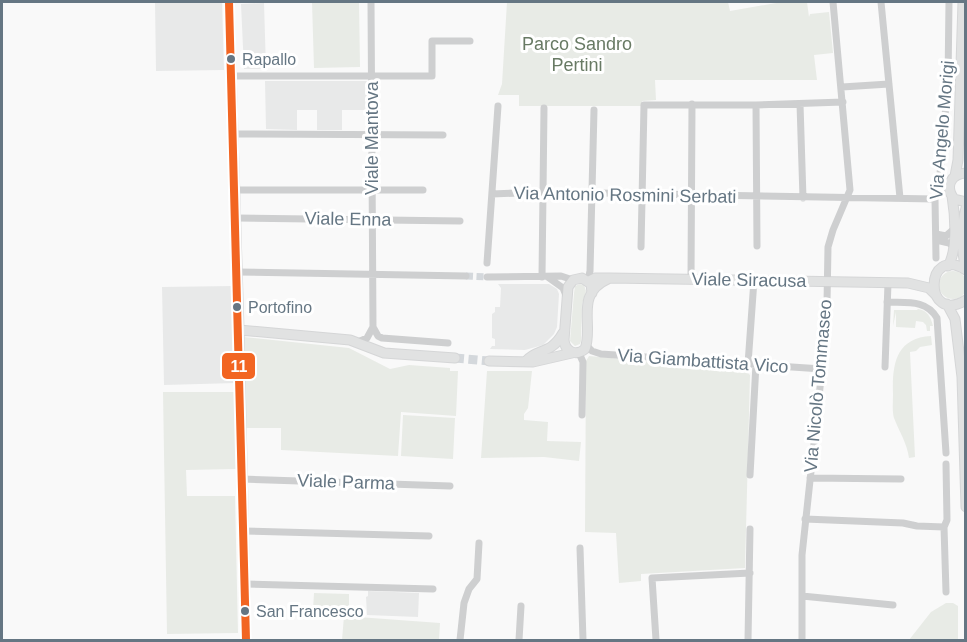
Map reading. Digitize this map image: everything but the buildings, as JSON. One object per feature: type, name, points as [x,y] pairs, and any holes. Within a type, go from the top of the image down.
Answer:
[{"type":"street","points":[[229,2],[246,640]]},
{"type":"street","name":"Viale Mantova","points":[[371,2],[373,327]]},
{"type":"street","name":"Via Nicolò Tommaseo","points":[[802,640],[805,519],[822,369],[828,247],[850,190],[833,2]]},
{"type":"street","points":[[881,2],[900,198]]},
{"type":"street","name":"Via Angelo Morigi","points":[[936,258],[935,199],[939,188],[948,81],[949,2]]},
{"type":"street","points":[[935,294],[933,281],[952,260],[954,247],[954,209],[949,186],[955,176],[958,160],[963,2]]},
{"type":"street","points":[[232,76],[432,76],[432,41],[470,41]]},
{"type":"street","points":[[842,87],[889,84]]},
{"type":"street","points":[[640,248],[644,105],[843,102]]},
{"type":"street","points":[[691,279],[692,104]]},
{"type":"street","points":[[800,104],[803,198]]},
{"type":"street","points":[[756,105],[757,197]]},
{"type":"street","points":[[487,263],[498,106]]},
{"type":"street","points":[[544,108],[544,277],[558,282],[567,298]]},
{"type":"street","points":[[592,293],[592,288],[585,278],[593,193],[594,110]]},
{"type":"street","points":[[233,134],[443,135]]},
{"type":"street","points":[[955,176],[966,173]]},
{"type":"street","points":[[235,190],[423,190]]},
{"type":"street","name":"Via Antonio Rosmini Serbati","points":[[492,194],[543,192],[935,199]]},
{"type":"street","points":[[952,196],[957,201],[966,202]]},
{"type":"street","name":"Via Antonio Rosmini Serbati","points":[[757,197],[757,246]]},
{"type":"street","points":[[966,208],[963,219],[963,260],[966,270]]},
{"type":"street","name":"Viale Enna","points":[[236,218],[460,221]]},
{"type":"street","points":[[936,237],[946,236],[954,229]]},
{"type":"street","points":[[936,237],[954,247]]},
{"type":"street","points":[[944,268],[956,266],[966,270]]},
{"type":"street","name":"Viale Siracusa","points":[[487,276],[908,283],[922,281],[944,268]]},
{"type":"street","points":[[237,272],[466,276]]},
{"type":"street","points":[[582,415],[583,362],[564,344],[564,331],[568,287],[585,278]]},
{"type":"street","points":[[489,361],[533,362],[576,353],[587,346],[586,307],[597,285],[610,278]]},
{"type":"street","points":[[750,475],[754,280]]},
{"type":"street","points":[[885,367],[888,283]]},
{"type":"street","name":"Viale Siracusa","points":[[908,283],[929,288],[947,304]]},
{"type":"street","points":[[887,302],[921,304],[933,311],[937,318],[946,453]]},
{"type":"street","points":[[947,304],[964,305]]},
{"type":"street","points":[[947,304],[955,319],[962,377],[966,507]]},
{"type":"street","points":[[358,342],[367,338],[373,327]]},
{"type":"street","points":[[373,327],[382,338],[448,343]]},
{"type":"street","points":[[239,330],[335,338],[358,342],[384,353],[455,357]]},
{"type":"street","points":[[526,361],[550,349],[564,331]]},
{"type":"street","name":"Via Giambattista Vico","points":[[587,346],[592,351],[601,354],[822,369]]},
{"type":"street","points":[[946,464],[947,520],[944,527],[946,592]]},
{"type":"street","points":[[810,478],[901,479]]},
{"type":"street","name":"Viale Parma","points":[[242,479],[450,486]]},
{"type":"street","points":[[805,519],[944,527]]},
{"type":"street","points":[[748,640],[750,529]]},
{"type":"street","points":[[243,531],[429,536]]},
{"type":"street","points":[[460,640],[464,603],[469,589],[477,579],[479,543]]},
{"type":"street","points":[[580,548],[583,640]]},
{"type":"street","points":[[656,640],[652,578],[750,573]]},
{"type":"street","points":[[244,584],[434,589]]},
{"type":"street","points":[[802,596],[893,605]]},
{"type":"street","points":[[519,640],[521,606]]},
{"type":"shaded area","points":[[155,2],[222,2],[224,70],[156,71]]},
{"type":"shaded area","points":[[264,3],[266,69],[244,69],[241,4]]},
{"type":"shaded area","points":[[265,81],[367,81],[367,110],[342,110],[342,130],[317,130],[317,110],[297,110],[297,130],[266,129]]},
{"type":"shaded area","points":[[498,284],[549,284],[557,289],[559,294],[557,327],[554,334],[543,345],[525,350],[490,349],[495,346],[495,339],[492,338],[492,314],[495,312],[495,307],[500,307],[501,288]]},
{"type":"shaded area","points":[[232,286],[236,383],[164,385],[162,287]]},
{"type":"shaded area","points":[[368,591],[419,593],[418,617],[367,615]]},
{"type":"green space","points":[[312,2],[359,2],[360,67],[314,68]]},
{"type":"green space","name":"Parco Sandro Pertini","points":[[507,2],[728,2],[730,11],[782,2],[807,2],[809,17],[810,14],[829,12],[833,53],[814,55],[817,80],[655,80],[656,100],[642,101],[642,106],[519,106],[519,95],[498,95],[502,84]]},
{"type":"green space","points":[[953,271],[963,275],[967,285],[963,295],[953,299],[943,295],[939,285],[943,275]]},
{"type":"green space","points":[[584,285],[586,291],[582,304],[581,341],[575,346],[570,341],[575,286]]},
{"type":"green space","points":[[918,309],[926,312],[930,317],[933,326],[930,326],[930,331],[927,331],[923,322],[916,321],[915,328],[896,327],[896,312],[893,326],[894,310]]},
{"type":"green space","points":[[931,336],[932,345],[910,352],[915,457],[909,458],[905,442],[893,415],[895,363],[903,347],[919,338]]},
{"type":"green space","points":[[244,337],[349,348],[390,369],[409,365],[450,368],[450,371],[458,371],[456,416],[401,412],[398,456],[281,450],[281,428],[246,428]]},
{"type":"green space","points":[[589,356],[745,370],[750,375],[745,568],[641,574],[641,581],[619,583],[616,533],[585,532],[586,361]]},
{"type":"green space","points":[[487,371],[532,371],[528,408],[524,414],[524,420],[548,422],[547,441],[581,442],[579,461],[544,457],[481,458]]},
{"type":"green space","points":[[163,392],[235,392],[236,469],[186,470],[187,496],[235,496],[238,633],[167,634]]},
{"type":"green space","points":[[403,415],[455,418],[453,459],[401,456]]},
{"type":"green space","points":[[314,593],[349,594],[349,611],[313,610]]},
{"type":"green space","points":[[946,603],[958,606],[958,640],[909,640],[931,612]]},
{"type":"green space","points":[[344,616],[440,623],[439,640],[342,640]]},
{"type":"tunnel","points":[[466,276],[487,277]]},
{"type":"tunnel","points":[[455,358],[489,361]]},
{"type":"transit line","name":"11","points":[[229,2],[246,640]]},
{"type":"place","name":"Rapallo","points":[[231,59]]},
{"type":"place","name":"Portofino","points":[[237,307]]},
{"type":"place","name":"San Francesco","points":[[245,611]]}]
